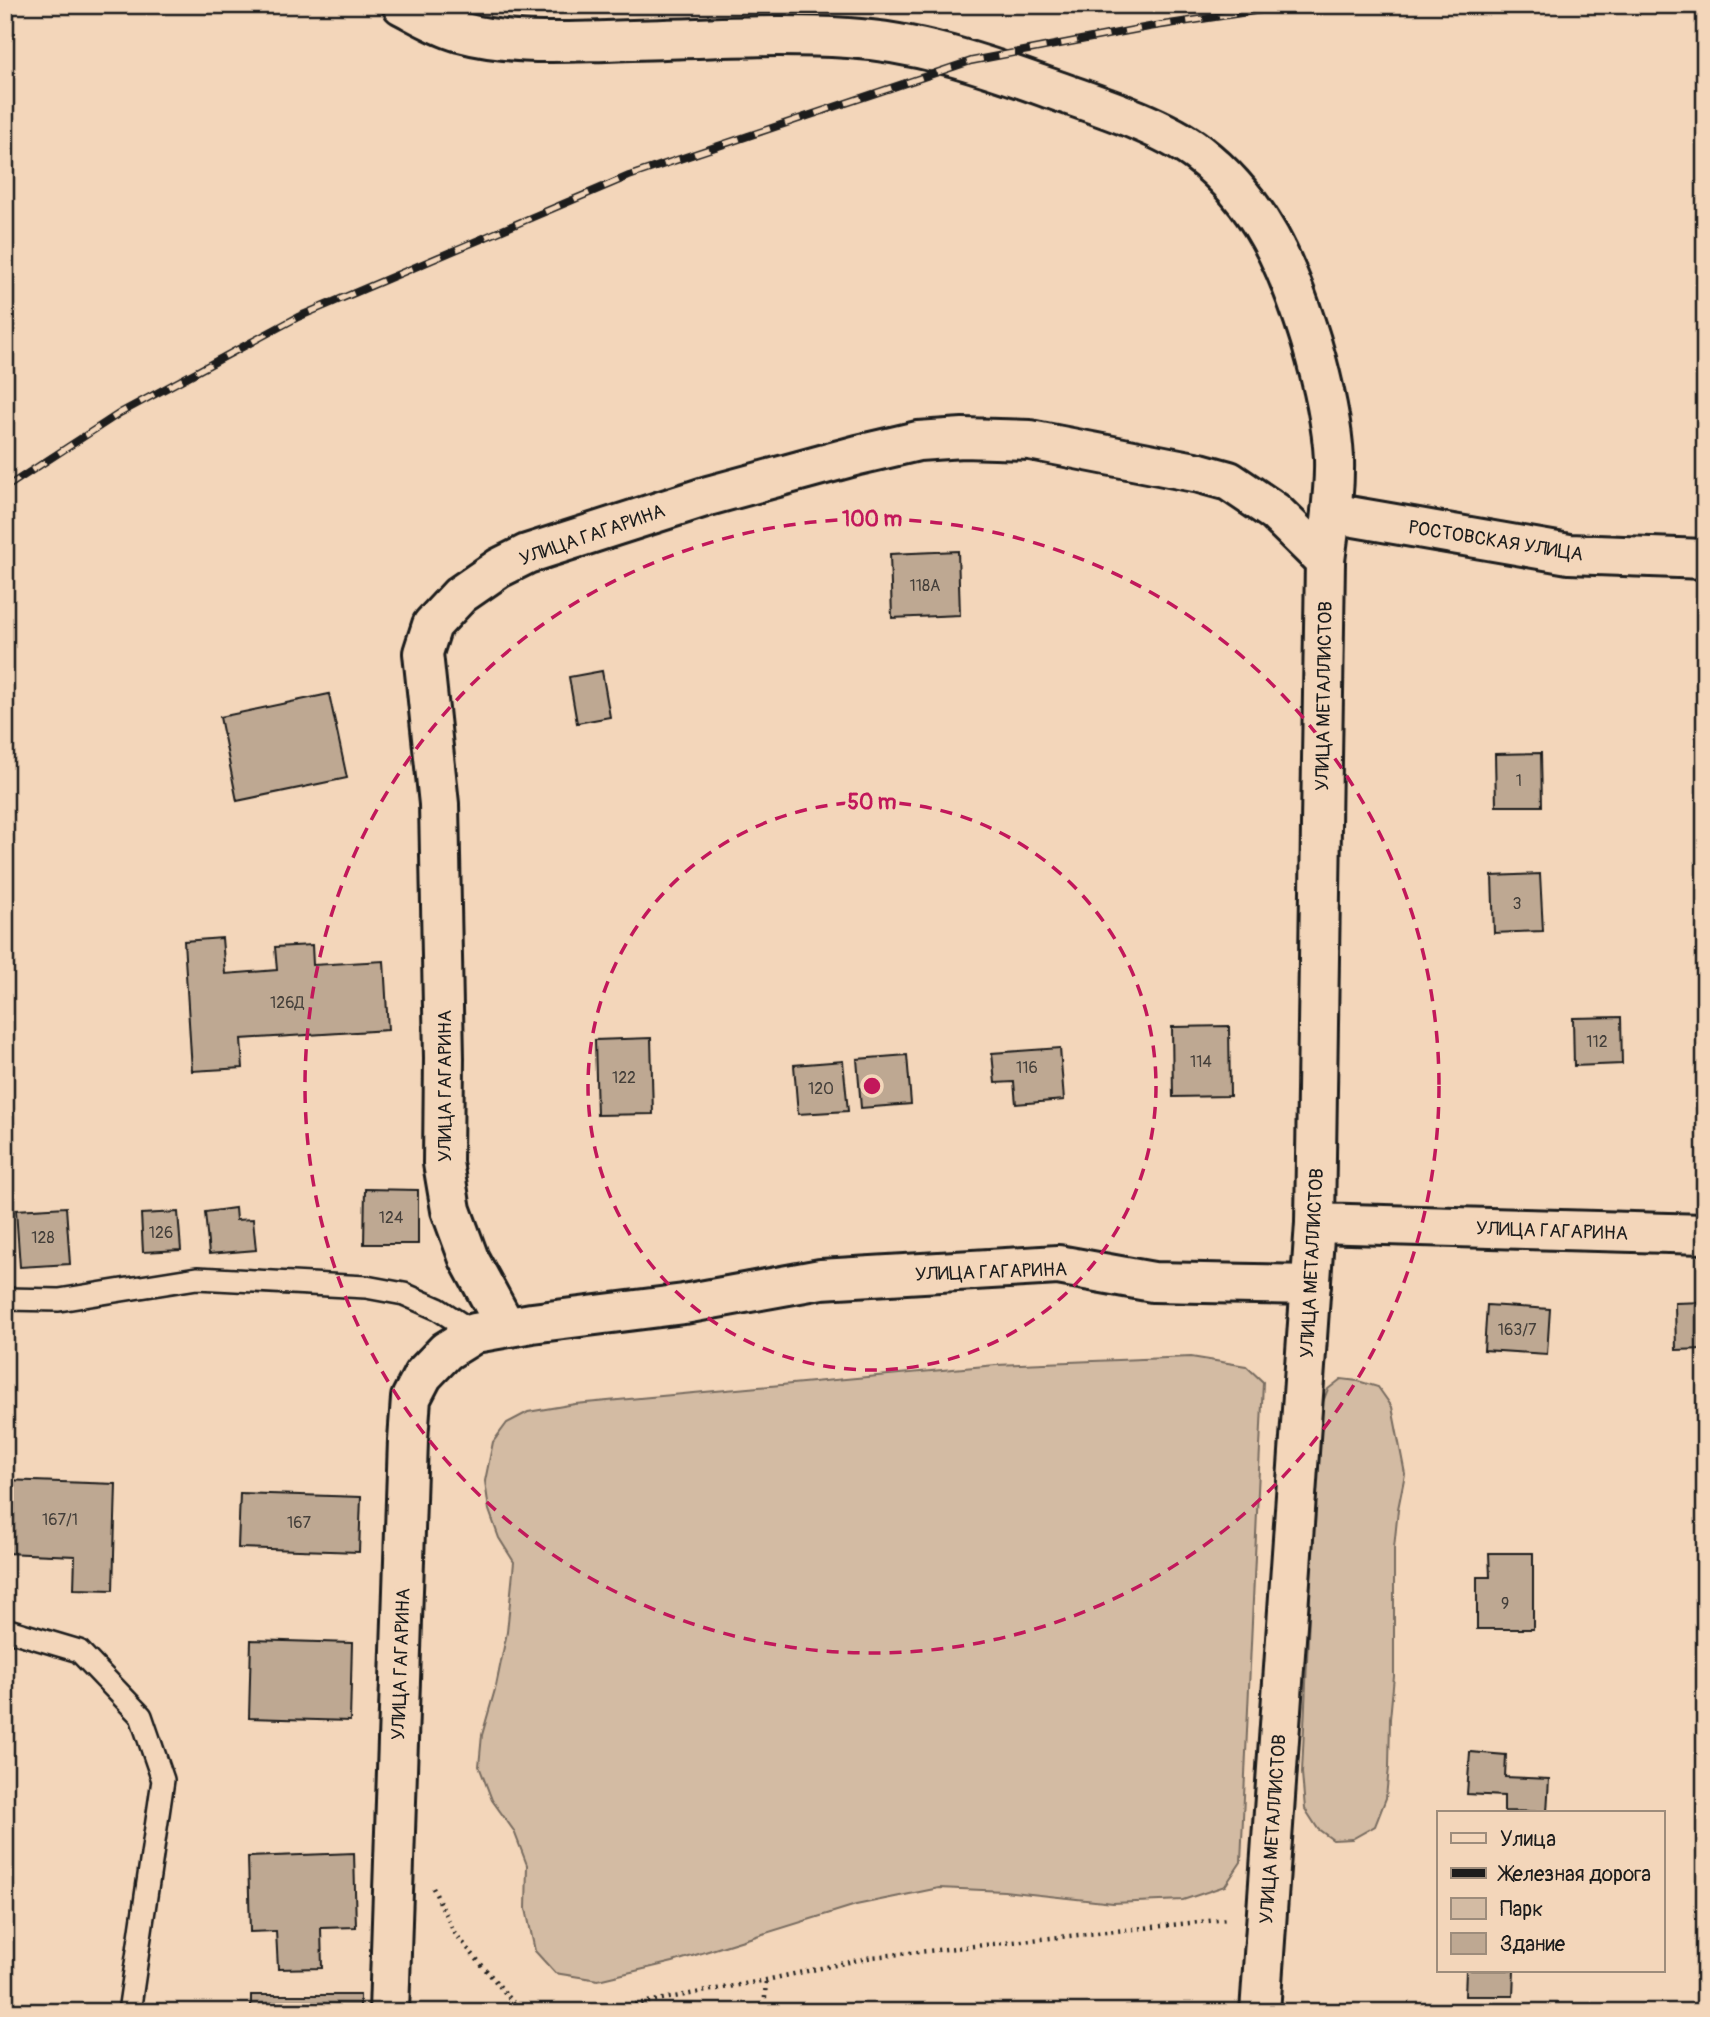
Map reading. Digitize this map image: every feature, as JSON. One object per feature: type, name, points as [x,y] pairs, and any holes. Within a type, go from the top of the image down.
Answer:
[{"type":"street","name":"УЛИЦА МЕТАЛЛИСТОВ","points":[[402,5],[458,32],[500,40],[564,42],[848,38],[893,43],[971,61],[1109,109],[1195,151],[1232,182],[1280,255],[1298,299],[1319,369],[1332,430],[1334,463],[1325,561],[1315,1223],[1260,2012]]},
{"type":"street","name":"УЛИЦА ГАГАРИНА","points":[[491,1330],[451,1210],[443,1163],[444,1058],[439,804],[423,653],[432,625],[460,595],[499,568],[527,554],[708,496],[918,441],[963,438],[1030,440],[1229,481],[1275,512],[1325,561]]},
{"type":"street","name":"РОСТОВСКАЯ УЛИЦА","points":[[1331,513],[1569,554],[1705,559]]},
{"type":"street","name":"УЛИЦА ГАГАРИНА","points":[[1315,1223],[1705,1234]]},
{"type":"street","name":"УЛИЦА ГАГАРИНА","points":[[389,2012],[411,1398],[423,1375],[446,1351],[491,1330],[684,1304],[821,1279],[1058,1265],[1153,1282],[1311,1285]]},
{"type":"lane","points":[[5,1299],[59,1300],[197,1278],[366,1287],[404,1294],[491,1330]]},
{"type":"lane","points":[[5,1629],[79,1651],[141,1716],[163,1780],[129,2012]]},
{"type":"path","points":[[431,1882],[454,1932],[518,2008],[572,2012]]},
{"type":"path","points":[[593,2012],[872,1957],[1265,1916]]},
{"type":"path","points":[[764,2012],[766,1980]]},
{"type":"green space","points":[[1191,1357],[1246,1366],[1263,1382],[1241,1862],[1225,1886],[1183,1900],[1113,1903],[1004,1891],[939,1888],[856,1905],[673,1962],[598,1980],[555,1973],[535,1951],[526,1909],[527,1865],[514,1831],[492,1800],[479,1766],[482,1735],[507,1632],[514,1562],[499,1538],[489,1510],[485,1481],[493,1442],[507,1423],[528,1412],[575,1404],[996,1365]]},
{"type":"green space","points":[[1341,1379],[1378,1387],[1392,1407],[1405,1474],[1394,1548],[1394,1676],[1386,1798],[1375,1826],[1352,1839],[1333,1840],[1318,1829],[1305,1809],[1302,1773],[1318,1415],[1328,1389]]},
{"type":"building","points":[[958,551],[960,615],[892,618],[890,554]]},
{"type":"building","points":[[602,671],[610,717],[577,723],[569,677]]},
{"type":"building","points":[[329,694],[347,778],[237,801],[220,717]]},
{"type":"building","points":[[1541,753],[1542,806],[1496,806],[1495,754]]},
{"type":"building","points":[[1540,874],[1543,931],[1494,933],[1492,876]]},
{"type":"building","points":[[222,938],[225,974],[277,970],[275,947],[312,945],[313,965],[384,961],[388,1030],[241,1039],[243,1068],[192,1071],[184,941]]},
{"type":"building","points":[[1621,1017],[1622,1064],[1574,1066],[1573,1018]]},
{"type":"building","points":[[1229,1026],[1230,1096],[1173,1097],[1172,1027]]},
{"type":"building","points":[[651,1038],[653,1114],[597,1115],[595,1040]]},
{"type":"building","points":[[1060,1048],[1064,1100],[1016,1104],[1014,1082],[995,1083],[992,1053]]},
{"type":"building","points":[[907,1055],[911,1104],[861,1108],[857,1059]]},
{"type":"building","points":[[843,1061],[848,1111],[798,1114],[794,1065]]},
{"type":"building","points":[[365,1189],[418,1190],[418,1244],[364,1244]]},
{"type":"building","points":[[66,1207],[70,1264],[20,1267],[16,1210]]},
{"type":"building","points":[[235,1208],[236,1220],[253,1219],[256,1250],[209,1254],[205,1212]]},
{"type":"building","points":[[178,1212],[181,1250],[143,1252],[141,1214]]},
{"type":"building","points":[[1705,1302],[1705,1349],[1676,1350],[1675,1303]]},
{"type":"building","points":[[1487,1305],[1550,1309],[1547,1354],[1484,1350]]},
{"type":"building","points":[[5,1480],[116,1484],[113,1590],[74,1589],[75,1556],[5,1553]]},
{"type":"building","points":[[240,1493],[361,1497],[359,1552],[238,1548]]},
{"type":"building","points":[[1489,1553],[1533,1553],[1533,1629],[1477,1629],[1477,1577],[1490,1577]]},
{"type":"building","points":[[251,1640],[352,1643],[350,1721],[249,1718]]},
{"type":"building","points":[[1470,1752],[1506,1755],[1505,1777],[1549,1779],[1547,1811],[1504,1811],[1504,1796],[1467,1794]]},
{"type":"building","points":[[354,1853],[356,1927],[321,1928],[322,1968],[278,1969],[276,1931],[250,1932],[248,1857]]},
{"type":"building","points":[[1466,1972],[1514,1972],[1513,1996],[1465,1996]]},
{"type":"building","points":[[251,1995],[360,1995],[360,2012],[251,2012]]},
{"type":"railway","points":[[5,488],[120,413],[298,317],[629,176],[971,61],[1149,27],[1295,5]]}]
